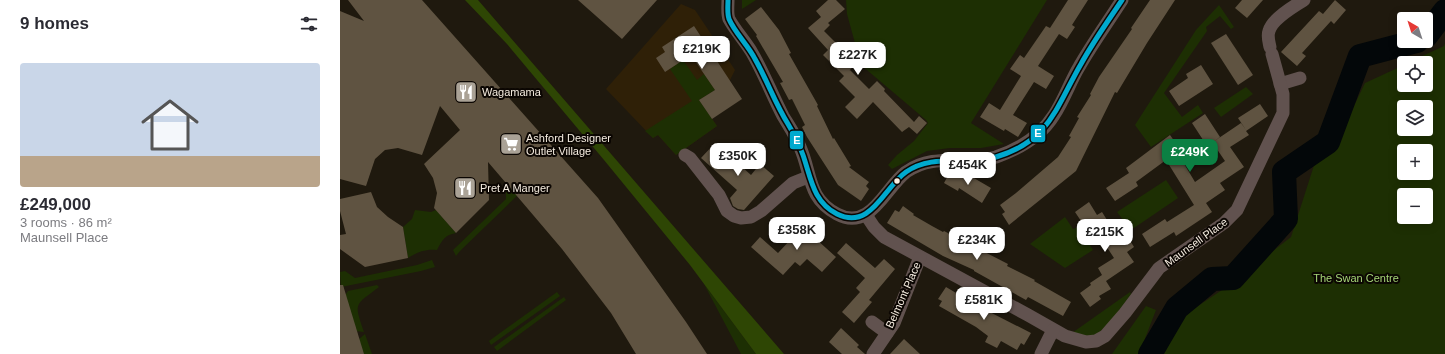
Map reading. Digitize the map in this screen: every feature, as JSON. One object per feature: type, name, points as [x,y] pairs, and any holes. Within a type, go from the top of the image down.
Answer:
[{"type":"street","points":[[728,0],[728,17],[751,52],[800,147],[808,177],[820,202],[838,215],[859,218],[866,215],[876,206],[895,182],[906,172],[917,166],[933,160],[976,160],[995,157],[1024,145],[1038,135],[1054,116],[1079,67],[1122,0]]},
{"type":"street","name":"Maunsell Place","points":[[866,215],[874,227],[884,237],[1053,330],[1065,336],[1086,342],[1096,341],[1105,336],[1125,313],[1159,268],[1231,217],[1237,210],[1283,112],[1284,102],[1268,36],[1269,30],[1277,19],[1290,8],[1304,0]]},
{"type":"street","points":[[1280,84],[1300,78]]},
{"type":"street","points":[[684,154],[690,158],[719,195],[727,211],[734,216],[741,218],[751,217],[761,211],[793,182],[808,177]]},
{"type":"street","name":"Belmont Place","points":[[873,354],[894,323],[920,257]]},
{"type":"street","name":"Belmont Place","points":[[872,322],[886,333]]},
{"type":"street","points":[[1041,354],[1053,330]]},
{"type":"shaded area","points":[[681,4],[695,10],[735,70],[730,80],[699,100],[717,126],[676,155],[658,135],[653,138],[606,89]]},
{"type":"green space","points":[[465,0],[478,0],[784,354],[756,354],[690,265],[604,160],[507,44]]},
{"type":"green space","points":[[742,0],[756,0],[742,9]]},
{"type":"green space","points":[[846,0],[1047,0],[971,123],[1004,144],[981,148],[950,148],[927,151],[892,169],[888,165],[897,155],[914,141],[928,123],[861,65],[847,14]]},
{"type":"green space","points":[[1219,5],[1234,27],[1231,29],[1220,16],[1206,27],[1207,31],[1164,93],[1182,117],[1198,105],[1203,113],[1151,147],[1135,125],[1196,30]]},
{"type":"green space","name":"The Swan Centre","points":[[1445,43],[1445,354],[1164,354],[1183,316],[1228,286],[1291,237],[1317,156],[1339,137],[1365,83],[1397,68],[1397,92],[1433,92],[1433,56],[1422,56],[1444,46]]},
{"type":"green space","points":[[683,60],[697,80],[704,74],[715,90],[699,100],[717,126],[676,155],[658,135],[653,138],[645,131],[692,101],[670,69]]},
{"type":"green space","points":[[1246,87],[1253,94],[1221,117],[1214,108]]},
{"type":"green space","points":[[1166,180],[1178,198],[1134,228],[1129,228],[1117,212]]},
{"type":"green space","points":[[512,181],[521,192],[456,256],[453,250],[506,199],[506,187]]},
{"type":"green space","points":[[415,210],[431,212],[436,210],[456,233],[444,238],[437,250],[422,251],[408,258],[403,227],[412,219]]},
{"type":"green space","points":[[1065,217],[1073,229],[1079,227],[1093,250],[1065,268],[1030,244]]},
{"type":"green space","points":[[432,260],[435,267],[341,287],[340,272],[345,271],[355,278],[417,265]]},
{"type":"green space","points":[[704,284],[756,354],[741,354]]},
{"type":"green space","points":[[377,285],[379,287],[358,305],[364,332],[355,331],[344,297],[348,291]]},
{"type":"green space","points":[[557,292],[560,296],[491,345],[489,341]]},
{"type":"green space","points":[[1130,292],[1131,294],[1117,313],[1099,333],[1093,337],[1087,338],[1072,333]]},
{"type":"green space","points":[[564,297],[566,300],[497,351],[494,347]]},
{"type":"green space","points":[[1146,306],[1156,310],[1139,354],[1112,354]]},
{"type":"green space","points":[[365,334],[372,354],[363,354],[358,340]]},
{"type":"building","name":"Ashford Designer Outlet Village","points":[[348,0],[422,0],[598,198],[707,354],[636,354],[611,313],[562,249],[488,162],[489,200],[456,233],[434,208],[437,193],[433,178],[424,164],[460,130],[440,106],[422,155],[398,148],[385,150],[375,159],[366,186],[340,179],[340,11],[364,21]]},
{"type":"building","points":[[578,0],[657,0],[622,39]]},
{"type":"building","points":[[828,0],[836,0],[845,9],[828,23],[830,25],[824,31],[856,63],[849,71],[850,70],[869,89],[877,81],[885,89],[884,91],[914,122],[919,116],[927,123],[917,134],[909,127],[902,132],[873,102],[857,119],[845,107],[855,97],[839,81],[844,76],[823,55],[828,50],[808,28],[821,17],[816,11]]},
{"type":"building","points":[[1068,0],[1088,0],[1072,25],[1075,27],[1067,39],[1059,34],[1038,66],[1054,76],[1046,89],[1034,82],[1013,115],[1027,123],[1018,137],[1005,129],[1004,131],[980,117],[989,103],[1000,110],[1021,76],[1010,69],[1020,55],[1024,58],[1046,26],[1050,28]]},
{"type":"building","points":[[1150,0],[1175,0],[1117,93],[1115,92],[1076,171],[1009,225],[1002,214],[1005,212],[1000,205],[1058,157],[1071,137],[1069,136],[1079,118],[1077,117],[1091,95],[1090,94],[1099,77]]},
{"type":"building","points":[[1242,0],[1263,0],[1247,18],[1235,8]]},
{"type":"building","points":[[1335,0],[1346,10],[1334,24],[1331,21],[1302,53],[1306,56],[1297,66],[1281,52],[1319,11],[1323,14]]},
{"type":"building","points":[[761,7],[779,30],[791,53],[789,54],[818,105],[817,106],[833,139],[834,138],[851,166],[849,167],[869,182],[866,186],[869,189],[861,201],[838,185],[807,137],[802,127],[805,125],[792,99],[789,100],[780,83],[783,82],[756,36],[757,35],[745,19]]},
{"type":"building","points":[[694,26],[742,99],[712,119],[699,100],[715,90],[691,55],[665,72],[656,58],[665,52],[662,47]]},
{"type":"building","points":[[1226,34],[1253,75],[1238,85],[1211,43]]},
{"type":"building","points":[[1201,65],[1213,84],[1179,106],[1169,91],[1188,78],[1186,74]]},
{"type":"building","points":[[1260,104],[1268,116],[1246,131],[1249,135],[1230,147],[1244,167],[1220,183],[1225,190],[1206,203],[1212,212],[1176,236],[1174,232],[1150,247],[1142,234],[1165,219],[1167,222],[1194,205],[1166,160],[1136,182],[1138,186],[1115,201],[1106,188],[1129,173],[1126,168],[1170,135],[1187,159],[1183,162],[1195,182],[1225,161],[1212,142],[1207,146],[1192,123],[1205,114],[1220,137],[1213,142],[1241,123],[1246,130],[1238,118]]},
{"type":"building","points":[[715,143],[751,175],[760,164],[774,176],[744,210],[733,206],[730,198],[737,190],[701,158]]},
{"type":"building","points":[[951,170],[965,178],[967,174],[991,188],[982,203],[959,188],[958,191],[944,183]]},
{"type":"building","points":[[371,192],[377,207],[388,217],[403,227],[408,258],[365,267],[340,249],[340,235],[346,234],[340,211],[340,199]]},
{"type":"building","points":[[1089,202],[1097,215],[1102,212],[1119,239],[1126,234],[1134,247],[1127,252],[1134,262],[1106,281],[1111,289],[1099,296],[1101,299],[1090,307],[1080,293],[1091,285],[1090,283],[1102,275],[1098,268],[1114,258],[1089,220],[1083,224],[1075,212]]},
{"type":"building","points":[[903,206],[914,214],[913,215],[932,226],[1008,264],[1007,266],[1035,280],[1034,281],[1071,302],[1063,316],[1028,297],[1026,300],[974,270],[943,256],[887,223],[895,210],[899,212]]},
{"type":"building","points":[[807,222],[820,234],[816,239],[836,257],[822,272],[807,259],[800,266],[795,262],[783,275],[751,247],[760,237],[778,253]]},
{"type":"building","points":[[846,243],[875,268],[884,259],[895,269],[869,300],[872,302],[854,323],[842,312],[860,292],[856,288],[865,278],[837,253]]},
{"type":"building","points":[[340,285],[343,285],[364,354],[340,354]]},
{"type":"building","points":[[946,287],[978,306],[1031,333],[1024,345],[1021,343],[1017,350],[1001,341],[997,348],[985,342],[988,336],[976,327],[939,306],[942,301],[938,299]]},
{"type":"building","points":[[841,328],[859,345],[857,347],[865,354],[842,354],[829,342]]},
{"type":"building","points":[[904,339],[920,354],[890,354]]},
{"type":"waterway","points":[[1433,27],[1445,11]]},
{"type":"waterway","points":[[1150,354],[1177,308],[1212,279],[1233,278],[1286,219],[1284,172],[1328,142],[1360,56],[1397,46]]},
{"type":"transit line","name":"E","points":[[728,0],[729,19],[752,54],[796,139],[814,189],[829,209],[837,214],[849,218],[859,217],[868,212],[876,205],[898,179],[916,166],[938,161],[973,160],[996,157],[1029,142],[1049,121],[1090,48],[1122,0]]},
{"type":"place","name":"Wagamama","points":[[466,92]]},
{"type":"place","name":"Ashford Designer Outlet Village","points":[[511,144]]},
{"type":"place","name":"Pret A Manger","points":[[465,188]]}]
